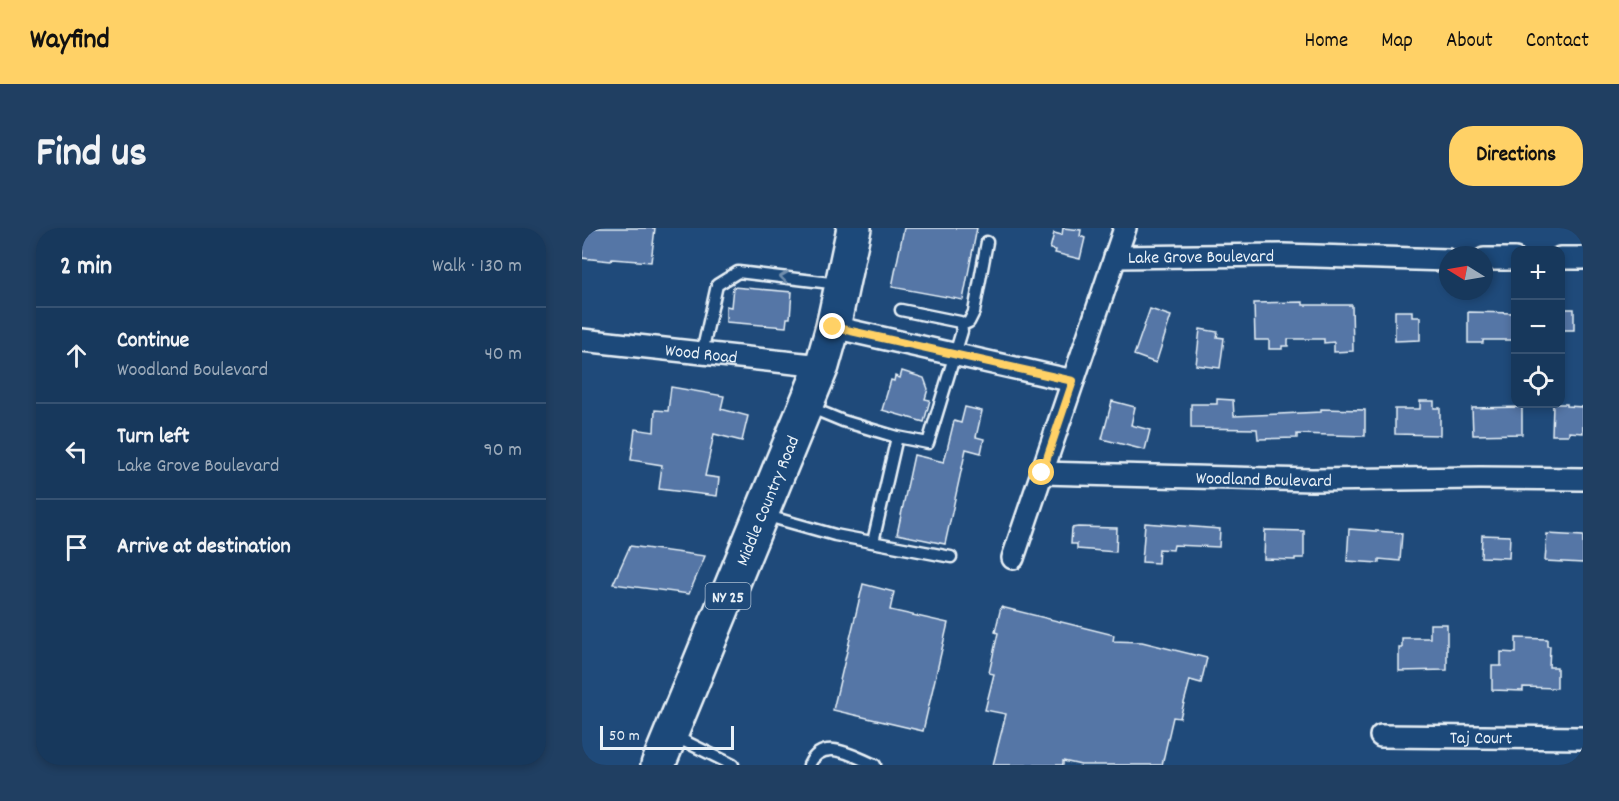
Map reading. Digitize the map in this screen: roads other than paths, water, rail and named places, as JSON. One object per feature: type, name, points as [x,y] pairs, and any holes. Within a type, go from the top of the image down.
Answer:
[{"type":"main road","name":"Middle Country Road","points":[[658,765],[822,366],[855,228]]},
{"type":"street","points":[[1115,257],[1125,228]]},
{"type":"street","name":"Lake Grove Boulevard","points":[[1073,381],[1115,257],[1283,255],[1439,260]]},
{"type":"street","points":[[1565,258],[1583,258]]},
{"type":"street","points":[[1493,259],[1511,259]]},
{"type":"street","points":[[833,327],[1073,381],[1013,558]]},
{"type":"street","name":"Wood Road","points":[[582,340],[822,366]]},
{"type":"street","name":"Woodland Boulevard","points":[[1042,473],[1312,480],[1583,479]]},
{"type":"street","name":"Taj Court","points":[[1382,736],[1583,738]]},
{"type":"lane","points":[[962,325],[969,322],[974,312],[987,242]]},
{"type":"lane","points":[[702,353],[717,285],[738,272],[842,284]]},
{"type":"lane","points":[[901,310],[960,322],[962,325]]},
{"type":"lane","points":[[806,406],[843,421],[897,437],[928,442],[962,325]]},
{"type":"lane","points":[[873,542],[897,437]]},
{"type":"lane","points":[[761,514],[835,535],[951,557]]},
{"type":"lane","points":[[671,735],[732,765]]},
{"type":"lane","points":[[809,765],[813,756],[824,749],[839,750],[875,765]]}]
